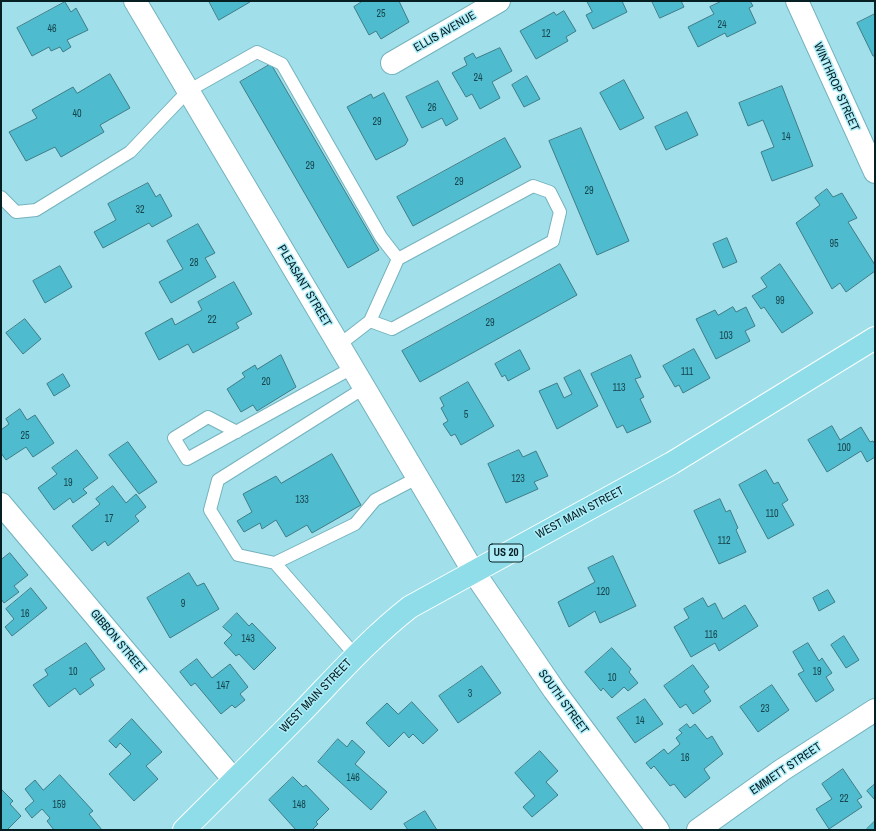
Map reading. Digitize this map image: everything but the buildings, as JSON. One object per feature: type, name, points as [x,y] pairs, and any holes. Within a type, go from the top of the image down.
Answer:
[{"type":"main road","name":"PLEASANT STREET","points":[[136,1],[472,571]]},
{"type":"main road","name":"ELLIS AVENUE","points":[[392,63],[499,1]]},
{"type":"main road","name":"WINTHROP STREET","points":[[797,1],[875,172]]},
{"type":"main road","name":"WEST MAIN STREET","points":[[184,830],[355,655],[385,627],[410,607],[472,571],[672,463],[875,338]]},
{"type":"main road","name":"GIBBON STREET","points":[[1,504],[234,780]]},
{"type":"main road","name":"SOUTH STREET","points":[[472,571],[554,690],[658,830]]},
{"type":"main road","name":"EMMETT STREET","points":[[698,830],[782,770],[873,714]]},
{"type":"lane","points":[[1,197],[16,212],[36,210],[130,152],[188,90],[257,52],[282,64],[380,237],[398,259]]},
{"type":"lane","points":[[339,345],[370,321],[398,259],[532,186],[550,192],[560,212],[553,240],[392,329],[370,321]]},
{"type":"lane","points":[[236,432],[208,417],[174,438],[187,459],[236,432],[352,368]]},
{"type":"lane","points":[[355,655],[275,563],[238,555],[210,510],[218,480],[364,388]]},
{"type":"lane","points":[[275,563],[355,524],[375,500],[417,478]]}]
